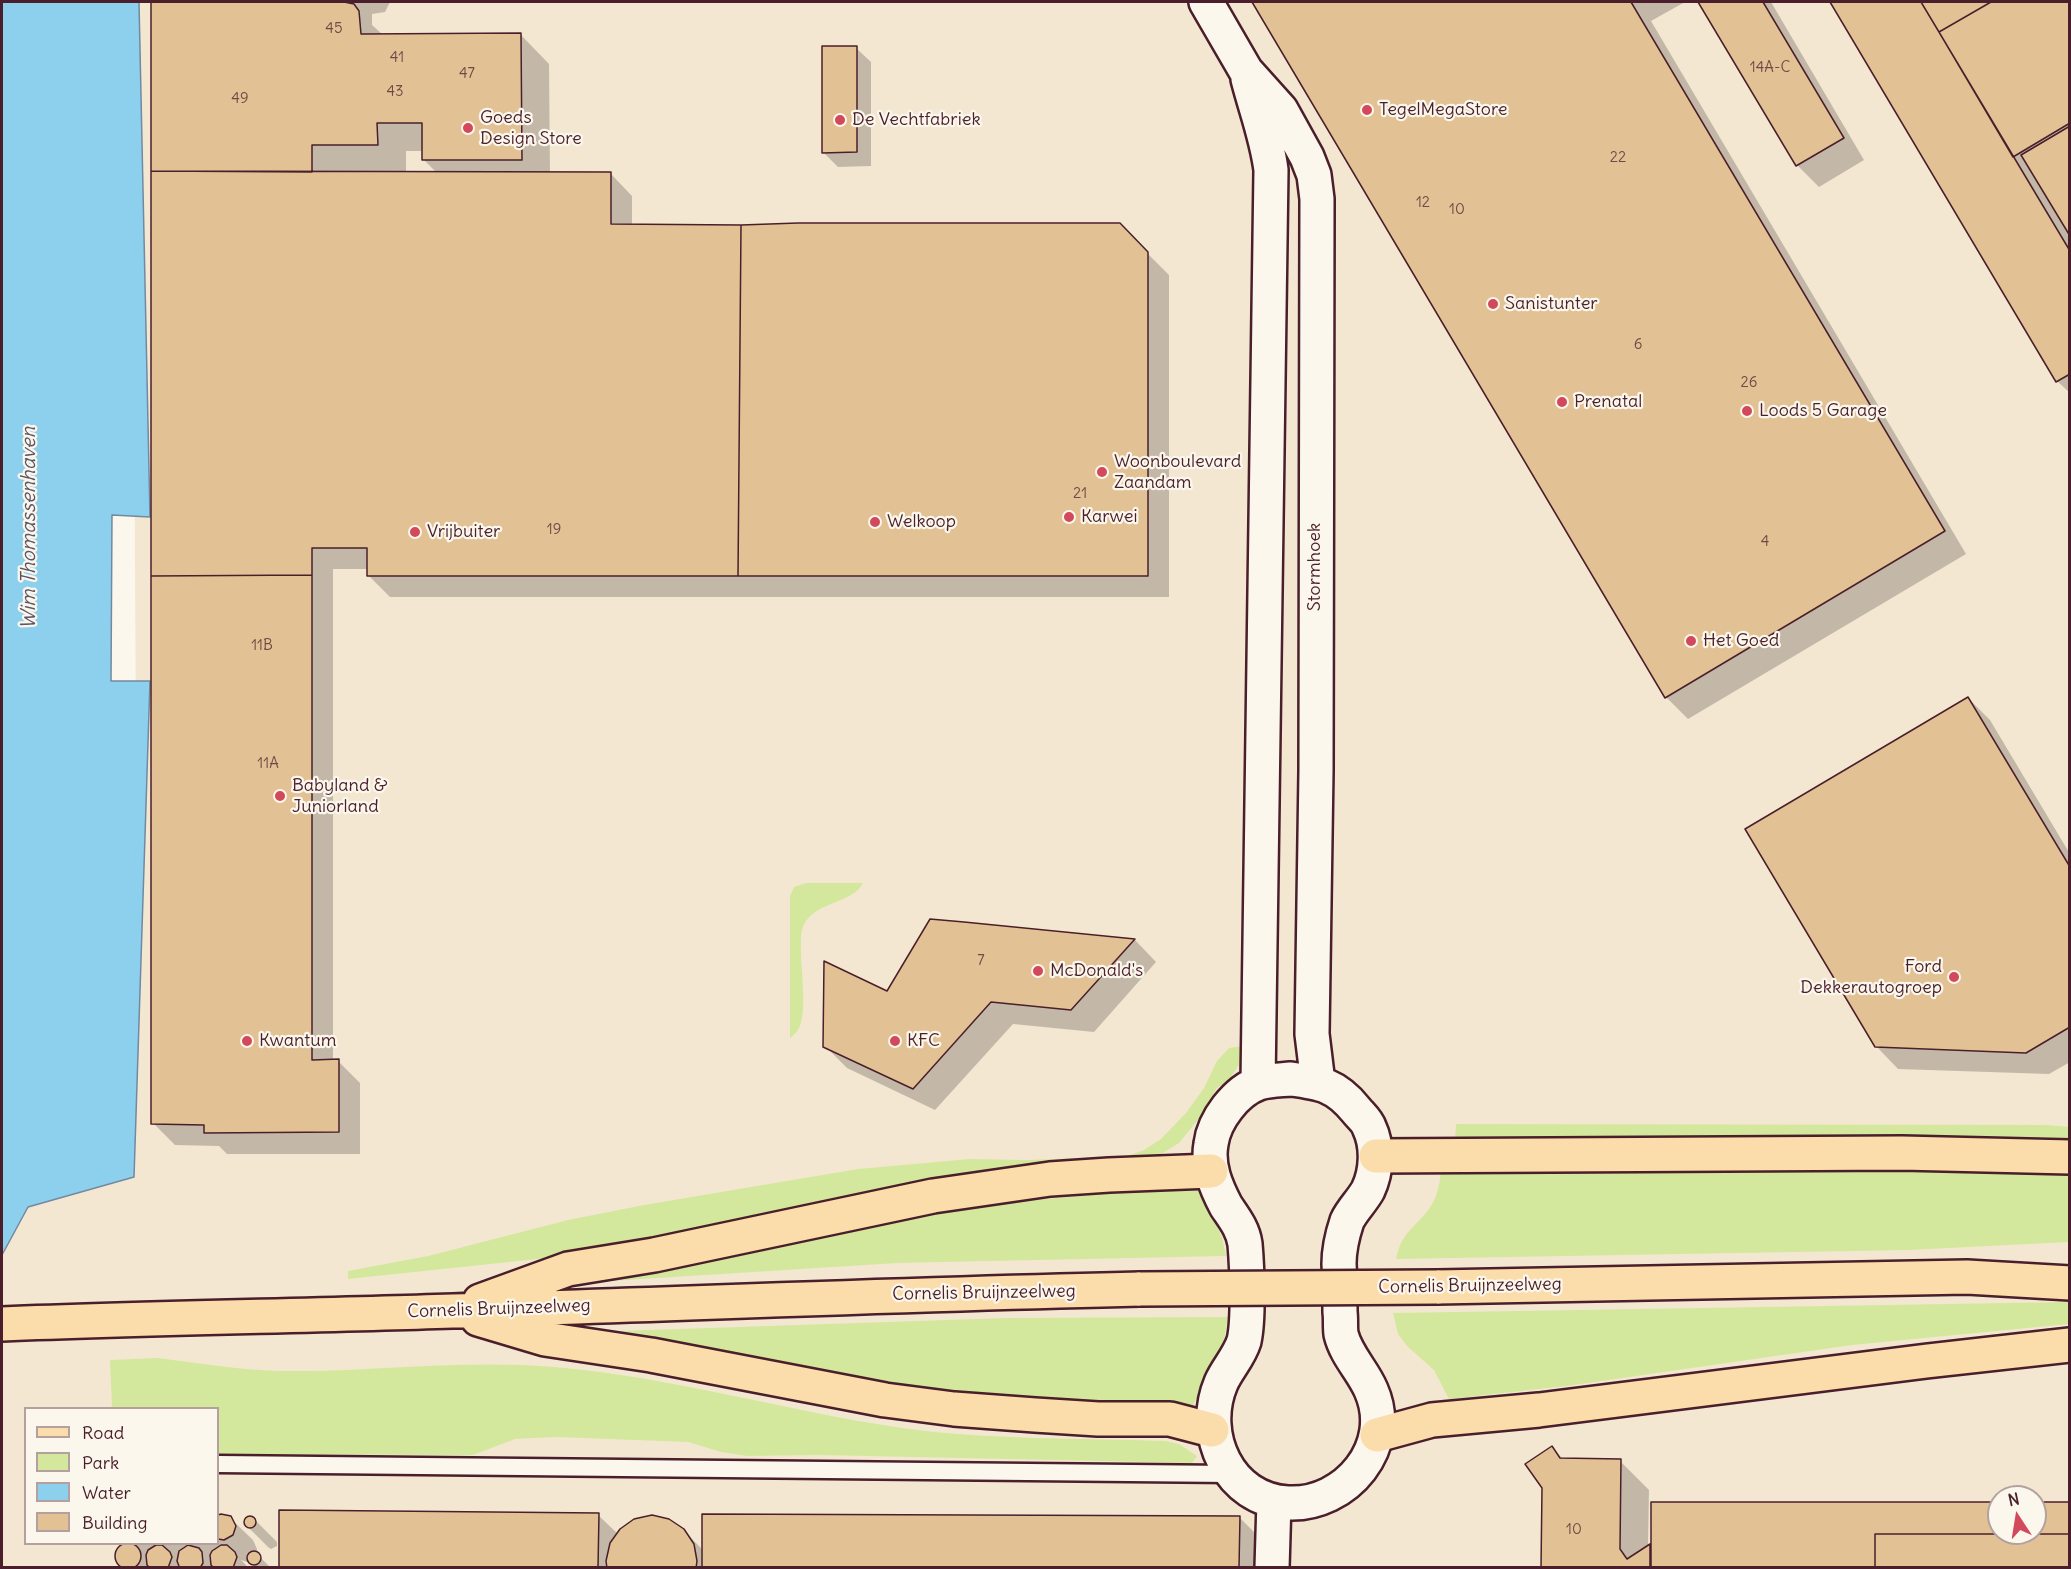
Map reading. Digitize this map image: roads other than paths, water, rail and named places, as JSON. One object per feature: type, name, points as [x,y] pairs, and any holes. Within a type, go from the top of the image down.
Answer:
[{"type":"main road","points":[[1376,1156],[1912,1153],[2070,1157]]},
{"type":"main road","points":[[453,1311],[568,1269],[698,1246],[933,1196],[1050,1179],[1211,1171]]},
{"type":"main road","name":"Cornelis Bruijnzeelweg","points":[[1967,1277],[2070,1264]]},
{"type":"main road","name":"Cornelis Bruijnzeelweg","points":[[2,1324],[1140,1289],[1437,1287],[1967,1277],[2070,1283]]},
{"type":"main road","points":[[453,1311],[545,1339],[651,1355],[885,1400],[954,1409],[1035,1415],[1098,1419],[1170,1419],[1212,1430]]},
{"type":"main road","points":[[1377,1435],[1432,1420],[1539,1410],[1927,1361],[2067,1347]]},
{"type":"street","name":"Stormhoek","points":[[1206,2],[1246,71],[1281,110],[1307,157],[1314,175],[1317,199],[1316,771],[1312,1034],[1318,1083]]},
{"type":"street","name":"Stormhoek","points":[[1246,71],[1267,143],[1271,170],[1258,1083]]},
{"type":"street","points":[[1263,771],[1316,771]]},
{"type":"street","points":[[1291,1079],[1318,1083],[1342,1094],[1354,1107],[1369,1126],[1376,1156],[1368,1189],[1347,1221],[1339,1259],[1341,1333],[1355,1366],[1371,1390],[1377,1411],[1377,1435],[1365,1466],[1346,1485],[1329,1495],[1311,1501],[1289,1503],[1274,1501],[1248,1490],[1231,1474],[1222,1459],[1212,1430],[1215,1402],[1221,1382],[1243,1343],[1247,1324],[1244,1242],[1240,1227],[1217,1188],[1211,1171],[1210,1144],[1228,1107],[1240,1095],[1258,1083],[1291,1079]]},
{"type":"street","points":[[1272,1568],[1274,1501]]},
{"type":"lane","points":[[219,1464],[1231,1474]]},
{"type":"water","name":"Wim Thomassenhaven","points":[[2,2],[139,2],[150,517],[112,515],[111,681],[150,681],[134,1177],[28,1207],[2,1255]]},
{"type":"place","name":"TegelMegaStore","points":[[1367,110]]},
{"type":"place","name":"De Vechtfabriek","points":[[840,120]]},
{"type":"place","name":"Goeds Design Store","points":[[468,128]]},
{"type":"place","name":"Sanistunter","points":[[1493,304]]},
{"type":"place","name":"Prenatal","points":[[1562,402]]},
{"type":"place","name":"Loods 5 Garage","points":[[1747,411]]},
{"type":"place","name":"Woonboulevard Zaandam","points":[[1102,472]]},
{"type":"place","name":"Karwei","points":[[1069,517]]},
{"type":"place","name":"Welkoop","points":[[875,522]]},
{"type":"place","name":"Vrijbuiter","points":[[415,532]]},
{"type":"place","name":"Het Goed","points":[[1691,641]]},
{"type":"place","name":"Babyland & Juniorland","points":[[280,796]]},
{"type":"place","name":"McDonald's","points":[[1038,971]]},
{"type":"place","name":"Ford Dekkerautogroep","points":[[1954,977]]},
{"type":"place","name":"Kwantum","points":[[247,1041]]},
{"type":"place","name":"KFC","points":[[895,1041]]}]
